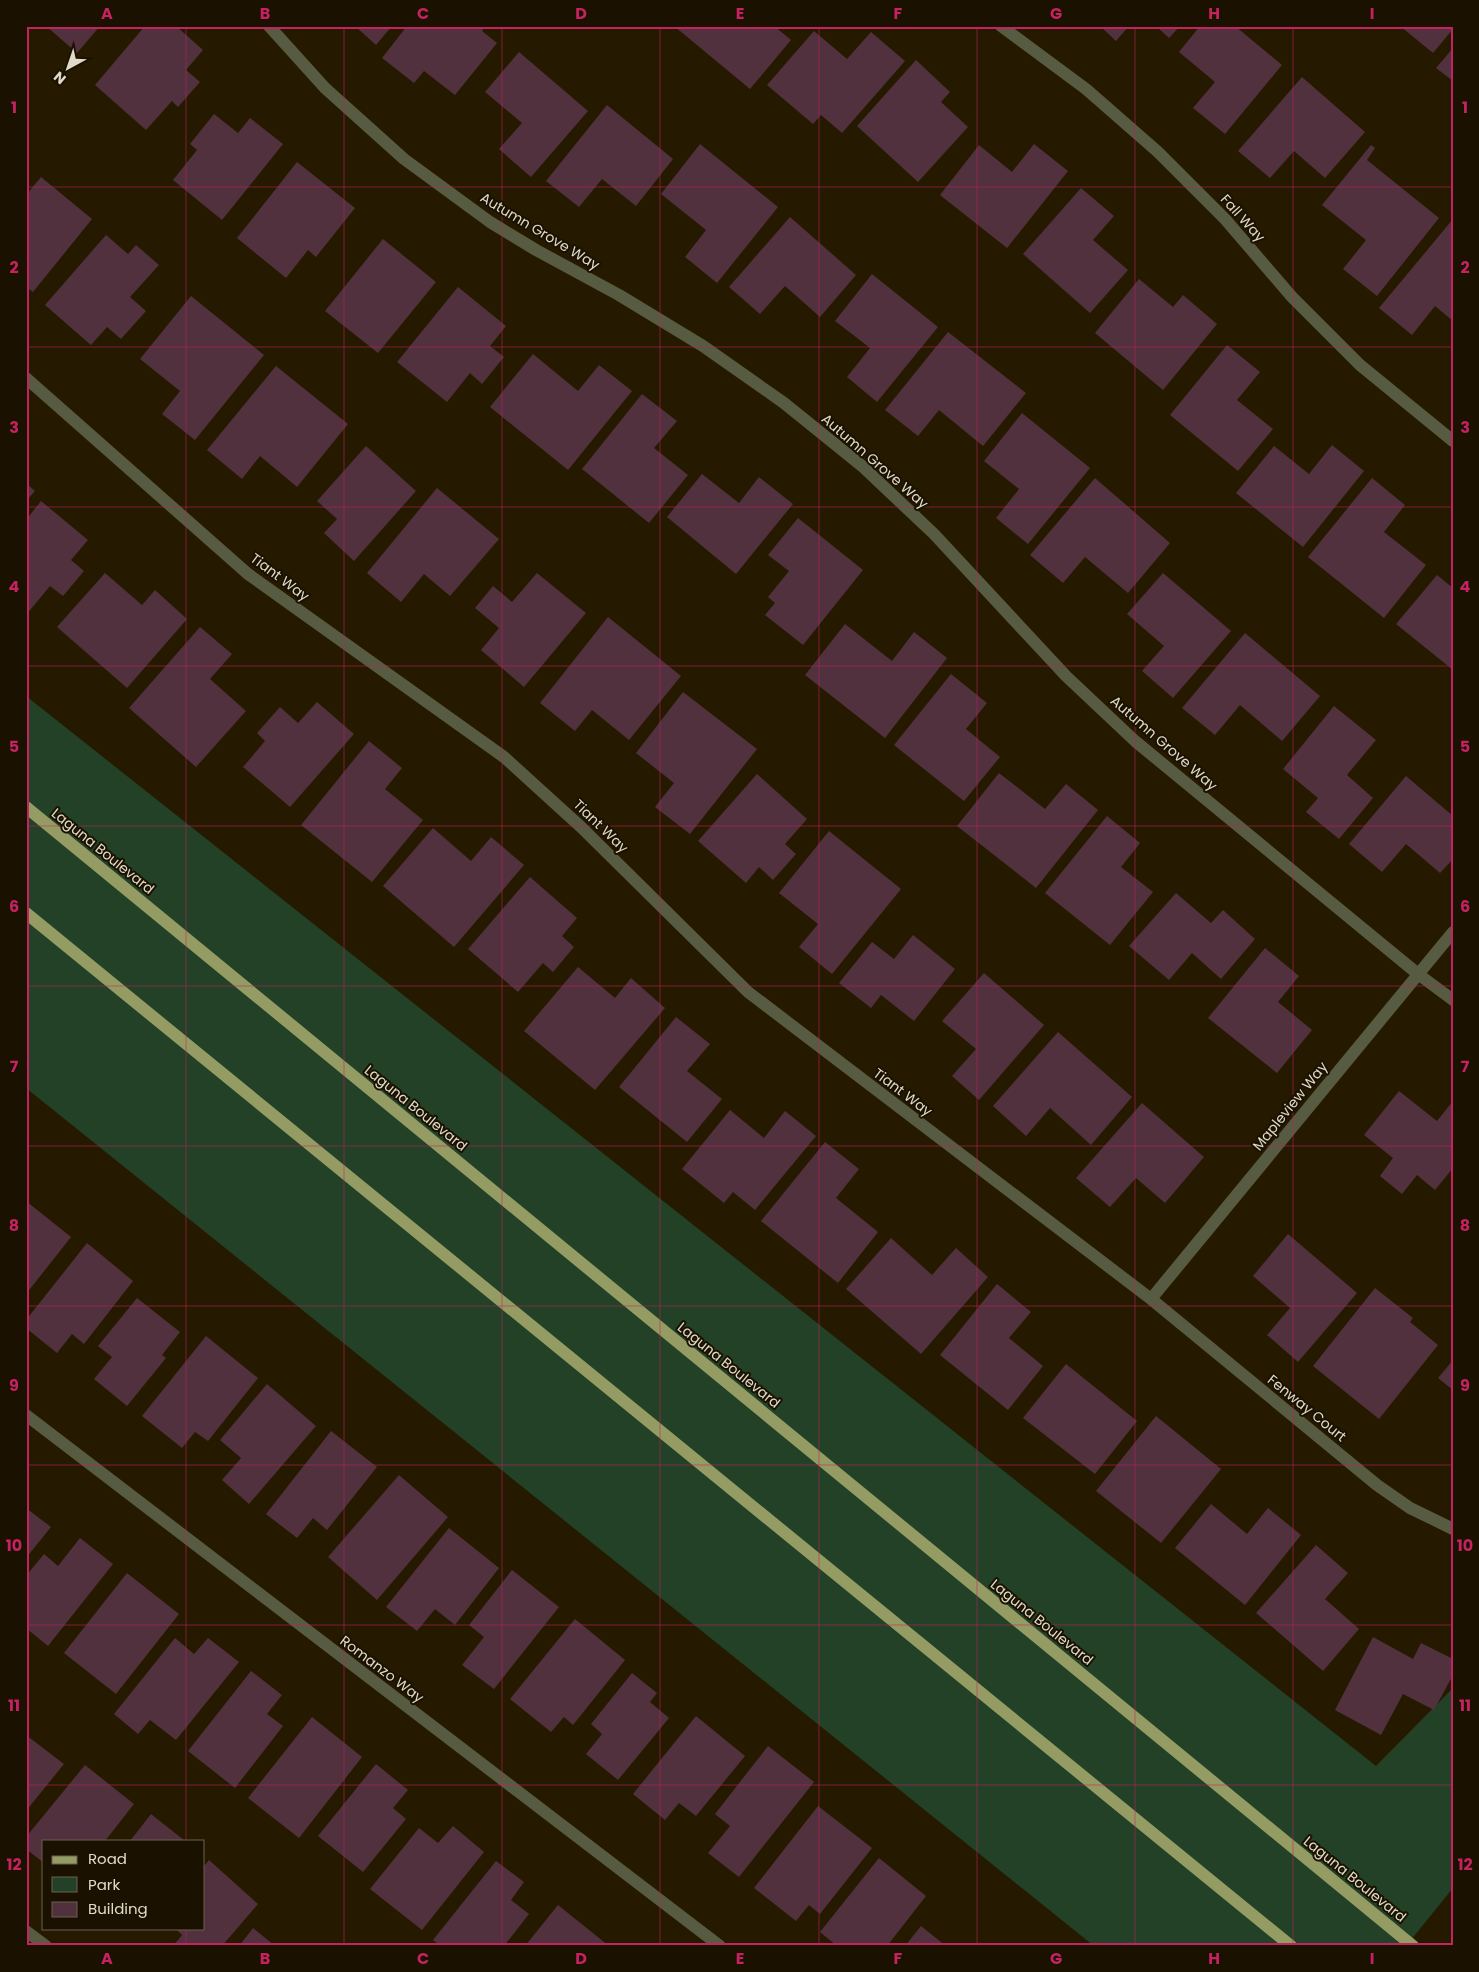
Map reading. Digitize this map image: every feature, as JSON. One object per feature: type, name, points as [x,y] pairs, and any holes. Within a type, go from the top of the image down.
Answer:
[{"type":"main road","name":"Laguna Boulevard","points":[[26,807],[1414,1946]]},
{"type":"main road","points":[[26,913],[1291,1946]]},
{"type":"street","name":"Autumn Grove Way","points":[[269,26],[325,88],[404,160],[490,222],[536,250],[619,294],[703,346],[784,403],[862,466],[934,534],[1066,676],[1135,741],[1418,974],[1453,1000]]},
{"type":"street","name":"Fall Way","points":[[1002,26],[1086,89],[1158,152],[1225,219],[1292,297],[1360,365],[1453,441]]},
{"type":"street","name":"Tiant Way","points":[[26,378],[248,574],[504,757],[581,827],[748,992],[1151,1299]]},
{"type":"street","name":"Mapleview Way","points":[[1151,1299],[1453,932]]},
{"type":"street","name":"Fenway Court","points":[[1151,1299],[1377,1485],[1410,1508],[1453,1529]]},
{"type":"street","name":"Romanzo Way","points":[[26,1415],[720,1946]]},
{"type":"street","points":[[26,1931],[46,1946]]},
{"type":"green space","points":[[26,696],[1376,1766],[1453,1688],[1453,1888],[1406,1946],[1094,1946],[26,1088]]},
{"type":"building","points":[[46,26],[100,26],[77,53]]},
{"type":"building","points":[[145,26],[176,26],[203,50],[186,70],[200,82],[178,107],[172,101],[146,130],[95,85]]},
{"type":"building","points":[[355,26],[392,26],[376,45]]},
{"type":"building","points":[[407,26],[485,26],[482,31],[497,43],[455,95],[424,71],[414,83],[382,58]]},
{"type":"building","points":[[674,26],[774,26],[791,40],[750,89]]},
{"type":"building","points":[[1100,26],[1129,26],[1116,41]]},
{"type":"building","points":[[1156,26],[1180,26],[1169,38]]},
{"type":"building","points":[[1200,26],[1235,26],[1282,65],[1225,134],[1193,108],[1215,82],[1179,52]]},
{"type":"building","points":[[1400,26],[1453,26],[1453,29],[1433,53]]},
{"type":"building","points":[[814,31],[847,59],[871,32],[905,61],[842,133],[821,115],[813,124],[767,85]]},
{"type":"building","points":[[1453,48],[1453,81],[1436,68]]},
{"type":"building","points":[[519,52],[588,111],[531,177],[499,149],[522,123],[485,92]]},
{"type":"building","points":[[916,60],[950,92],[941,102],[968,127],[918,182],[857,126]]},
{"type":"building","points":[[1302,77],[1365,132],[1325,178],[1294,151],[1270,178],[1238,151]]},
{"type":"building","points":[[607,105],[673,159],[636,206],[602,179],[579,207],[546,181]]},
{"type":"building","points":[[214,114],[238,133],[250,118],[283,144],[222,220],[173,180],[197,150],[190,144]]},
{"type":"building","points":[[700,144],[778,207],[717,283],[685,257],[706,230],[661,194]]},
{"type":"building","points":[[1034,144],[1068,171],[1007,248],[940,195],[979,145],[1012,172]]},
{"type":"building","points":[[1371,145],[1375,148],[1367,160],[1439,218],[1377,296],[1343,269],[1366,240],[1322,205]]},
{"type":"building","points":[[297,162],[355,208],[316,257],[308,250],[286,278],[237,238]]},
{"type":"building","points":[[41,177],[92,219],[33,292],[26,287],[26,195]]},
{"type":"building","points":[[1081,188],[1114,216],[1093,240],[1128,270],[1090,313],[1023,254]]},
{"type":"building","points":[[790,217],[856,275],[820,317],[785,286],[760,314],[729,287]]},
{"type":"building","points":[[1453,219],[1453,321],[1435,306],[1412,335],[1379,308]]},
{"type":"building","points":[[106,235],[128,254],[136,245],[159,265],[130,297],[146,311],[121,339],[107,327],[91,345],[45,305]]},
{"type":"building","points":[[383,239],[436,282],[378,353],[325,311]]},
{"type":"building","points":[[872,274],[938,327],[877,402],[847,377],[870,348],[835,321]]},
{"type":"building","points":[[1139,279],[1173,307],[1183,295],[1217,324],[1163,390],[1095,333]]},
{"type":"building","points":[[458,287],[506,326],[490,346],[504,357],[482,384],[470,373],[447,402],[397,362]]},
{"type":"building","points":[[191,296],[264,355],[195,440],[162,414],[180,391],[140,359]]},
{"type":"building","points":[[948,332],[1026,393],[983,446],[939,410],[918,436],[885,410]]},
{"type":"building","points":[[1227,345],[1260,372],[1237,400],[1273,429],[1238,471],[1170,415]]},
{"type":"building","points":[[533,354],[578,391],[599,365],[632,391],[568,470],[490,407]]},
{"type":"building","points":[[276,366],[348,424],[297,487],[260,456],[242,479],[207,450]]},
{"type":"building","points":[[642,394],[677,421],[654,448],[688,475],[649,523],[582,469]]},
{"type":"building","points":[[1022,413],[1090,468],[1028,544],[996,518],[1019,489],[984,461]]},
{"type":"building","points":[[1332,445],[1364,471],[1303,547],[1236,493],[1274,446],[1309,474]]},
{"type":"building","points":[[366,446],[416,491],[354,561],[324,533],[337,519],[317,501]]},
{"type":"building","points":[[702,474],[739,503],[759,477],[793,504],[736,574],[667,517]]},
{"type":"building","points":[[1095,478],[1170,543],[1128,593],[1085,557],[1063,583],[1030,555]]},
{"type":"building","points":[[1372,478],[1405,505],[1384,532],[1426,565],[1384,618],[1308,557]]},
{"type":"building","points":[[26,483],[35,491],[26,501]]},
{"type":"building","points":[[437,488],[499,539],[450,596],[424,574],[401,602],[367,573]]},
{"type":"building","points":[[41,501],[88,540],[71,560],[84,571],[63,596],[50,586],[26,615],[26,520]]},
{"type":"building","points":[[798,518],[863,570],[803,645],[765,615],[775,603],[768,597],[789,571],[768,555]]},
{"type":"building","points":[[105,573],[142,605],[155,590],[187,619],[127,688],[57,627]]},
{"type":"building","points":[[537,573],[586,613],[524,687],[481,650],[499,628],[475,608],[493,586],[512,602]]},
{"type":"building","points":[[1163,573],[1231,631],[1173,698],[1142,671],[1164,646],[1127,614]]},
{"type":"building","points":[[1437,575],[1453,588],[1453,670],[1396,624]]},
{"type":"building","points":[[608,617],[681,676],[629,740],[592,710],[575,731],[540,703]]},
{"type":"building","points":[[845,624],[892,661],[914,632],[947,658],[885,738],[805,675]]},
{"type":"building","points":[[200,627],[232,654],[210,679],[246,711],[196,767],[129,708]]},
{"type":"building","points":[[1245,633],[1320,696],[1282,741],[1240,705],[1215,735],[1182,708]]},
{"type":"building","points":[[951,674],[987,703],[966,729],[1000,757],[964,801],[894,745]]},
{"type":"building","points":[[683,692],[757,749],[690,834],[655,807],[674,783],[636,753]]},
{"type":"building","points":[[317,702],[354,734],[290,807],[243,767],[265,741],[257,733],[280,707],[298,723]]},
{"type":"building","points":[[1334,706],[1376,740],[1347,775],[1373,798],[1339,839],[1306,812],[1318,798],[1283,769]]},
{"type":"building","points":[[369,741],[402,768],[385,789],[423,820],[372,882],[301,825]]},
{"type":"building","points":[[999,773],[1045,809],[1066,784],[1098,810],[1036,888],[957,826]]},
{"type":"building","points":[[757,774],[807,819],[785,844],[796,854],[773,880],[759,867],[746,883],[698,841]]},
{"type":"building","points":[[1406,776],[1453,816],[1453,859],[1440,873],[1406,844],[1382,872],[1349,844]]},
{"type":"building","points":[[1107,816],[1140,843],[1121,867],[1153,892],[1110,945],[1045,893]]},
{"type":"building","points":[[433,828],[471,861],[491,837],[524,865],[454,947],[383,886]]},
{"type":"building","points":[[829,831],[901,889],[832,974],[799,947],[818,924],[779,893]]},
{"type":"building","points":[[530,877],[577,918],[562,936],[574,947],[553,972],[543,963],[518,992],[468,949]]},
{"type":"building","points":[[1176,893],[1211,923],[1223,910],[1255,939],[1221,979],[1192,953],[1169,980],[1129,946]]},
{"type":"building","points":[[913,935],[955,969],[914,1021],[881,995],[871,1008],[839,983],[872,942],[894,959]]},
{"type":"building","points":[[1265,948],[1299,976],[1278,1002],[1312,1030],[1277,1073],[1208,1018]]},
{"type":"building","points":[[578,967],[615,998],[631,978],[665,1008],[595,1090],[524,1031]]},
{"type":"building","points":[[984,973],[1044,1025],[979,1100],[952,1076],[976,1049],[942,1021]]},
{"type":"building","points":[[676,1017],[710,1044],[687,1071],[722,1099],[687,1142],[619,1087]]},
{"type":"building","points":[[1058,1032],[1132,1097],[1091,1145],[1050,1108],[1026,1136],[993,1106]]},
{"type":"building","points":[[1399,1091],[1437,1121],[1453,1101],[1453,1168],[1435,1190],[1417,1175],[1402,1194],[1380,1176],[1393,1158],[1364,1135]]},
{"type":"building","points":[[1142,1103],[1204,1157],[1165,1203],[1136,1178],[1110,1207],[1076,1178]]},
{"type":"building","points":[[730,1110],[764,1138],[785,1111],[816,1136],[755,1210],[733,1192],[724,1203],[682,1169]]},
{"type":"building","points":[[825,1142],[859,1169],[836,1198],[878,1232],[838,1283],[761,1221]]},
{"type":"building","points":[[26,1201],[71,1237],[26,1294]]},
{"type":"building","points":[[1288,1234],[1357,1293],[1298,1362],[1267,1335],[1290,1308],[1253,1276]]},
{"type":"building","points":[[891,1238],[932,1275],[956,1248],[988,1277],[921,1354],[846,1289]]},
{"type":"building","points":[[87,1243],[133,1281],[84,1344],[72,1334],[57,1353],[26,1328],[26,1320]]},
{"type":"building","points":[[997,1284],[1031,1312],[1009,1338],[1043,1366],[1008,1410],[940,1355]]},
{"type":"building","points":[[1375,1288],[1413,1318],[1410,1322],[1438,1345],[1379,1419],[1313,1366]]},
{"type":"building","points":[[137,1298],[180,1332],[162,1355],[166,1358],[127,1406],[94,1379],[112,1357],[98,1346]]},
{"type":"building","points":[[206,1336],[258,1378],[208,1441],[195,1432],[182,1448],[142,1416]]},
{"type":"building","points":[[1453,1360],[1453,1390],[1438,1378]]},
{"type":"building","points":[[1066,1364],[1137,1421],[1095,1474],[1023,1418]]},
{"type":"building","points":[[267,1384],[316,1426],[249,1504],[222,1480],[241,1458],[220,1440]]},
{"type":"building","points":[[1156,1416],[1221,1469],[1161,1543],[1096,1491]]},
{"type":"building","points":[[331,1431],[377,1467],[327,1530],[313,1518],[297,1538],[266,1514]]},
{"type":"building","points":[[399,1475],[448,1517],[377,1600],[328,1557]]},
{"type":"building","points":[[1211,1504],[1247,1534],[1268,1508],[1301,1535],[1245,1605],[1175,1548]]},
{"type":"building","points":[[26,1508],[51,1527],[26,1558]]},
{"type":"building","points":[[449,1528],[499,1568],[455,1625],[435,1609],[417,1631],[386,1607]]},
{"type":"building","points":[[80,1538],[113,1564],[48,1646],[26,1628],[26,1576],[44,1554],[58,1566]]},
{"type":"building","points":[[1316,1545],[1348,1573],[1325,1599],[1359,1629],[1323,1671],[1256,1613]]},
{"type":"building","points":[[512,1570],[559,1607],[494,1689],[462,1665],[484,1637],[469,1625]]},
{"type":"building","points":[[127,1573],[179,1614],[116,1694],[64,1653]]},
{"type":"building","points":[[575,1619],[625,1660],[573,1725],[564,1717],[551,1732],[510,1699]]},
{"type":"building","points":[[1373,1637],[1413,1659],[1421,1643],[1453,1659],[1453,1675],[1434,1710],[1403,1694],[1381,1735],[1335,1710]]},
{"type":"building","points":[[175,1638],[194,1654],[208,1638],[239,1662],[176,1740],[150,1720],[138,1734],[114,1714]]},
{"type":"building","points":[[251,1671],[282,1695],[267,1714],[283,1726],[235,1788],[188,1751]]},
{"type":"building","points":[[632,1673],[657,1693],[650,1702],[669,1718],[618,1780],[586,1754],[602,1734],[591,1724]]},
{"type":"building","points":[[696,1716],[745,1756],[696,1816],[679,1803],[665,1820],[633,1794]]},
{"type":"building","points":[[312,1717],[362,1757],[299,1838],[248,1798]]},
{"type":"building","points":[[26,1735],[64,1764],[26,1811]]},
{"type":"building","points":[[768,1746],[814,1782],[739,1877],[708,1853],[730,1826],[715,1814]]},
{"type":"building","points":[[376,1764],[408,1790],[393,1808],[406,1819],[363,1872],[318,1836]]},
{"type":"building","points":[[85,1765],[134,1804],[106,1840],[42,1840],[42,1861],[26,1849],[26,1837]]},
{"type":"building","points":[[818,1806],[872,1848],[820,1914],[809,1905],[796,1921],[754,1888]]},
{"type":"building","points":[[151,1814],[184,1840],[131,1840]]},
{"type":"building","points":[[453,1826],[484,1852],[422,1930],[370,1889],[419,1828],[438,1843]]},
{"type":"building","points":[[879,1858],[926,1896],[887,1946],[837,1946],[820,1932]]},
{"type":"building","points":[[209,1860],[258,1904],[222,1946],[173,1946],[182,1935],[177,1930],[205,1930],[205,1865]]},
{"type":"building","points":[[496,1861],[524,1882],[511,1900],[529,1914],[504,1946],[441,1946],[433,1940]]},
{"type":"building","points":[[558,1905],[609,1946],[525,1946]]},
{"type":"building","points":[[921,1926],[946,1946],[905,1946]]},
{"type":"building","points":[[253,1928],[275,1946],[239,1946]]}]
